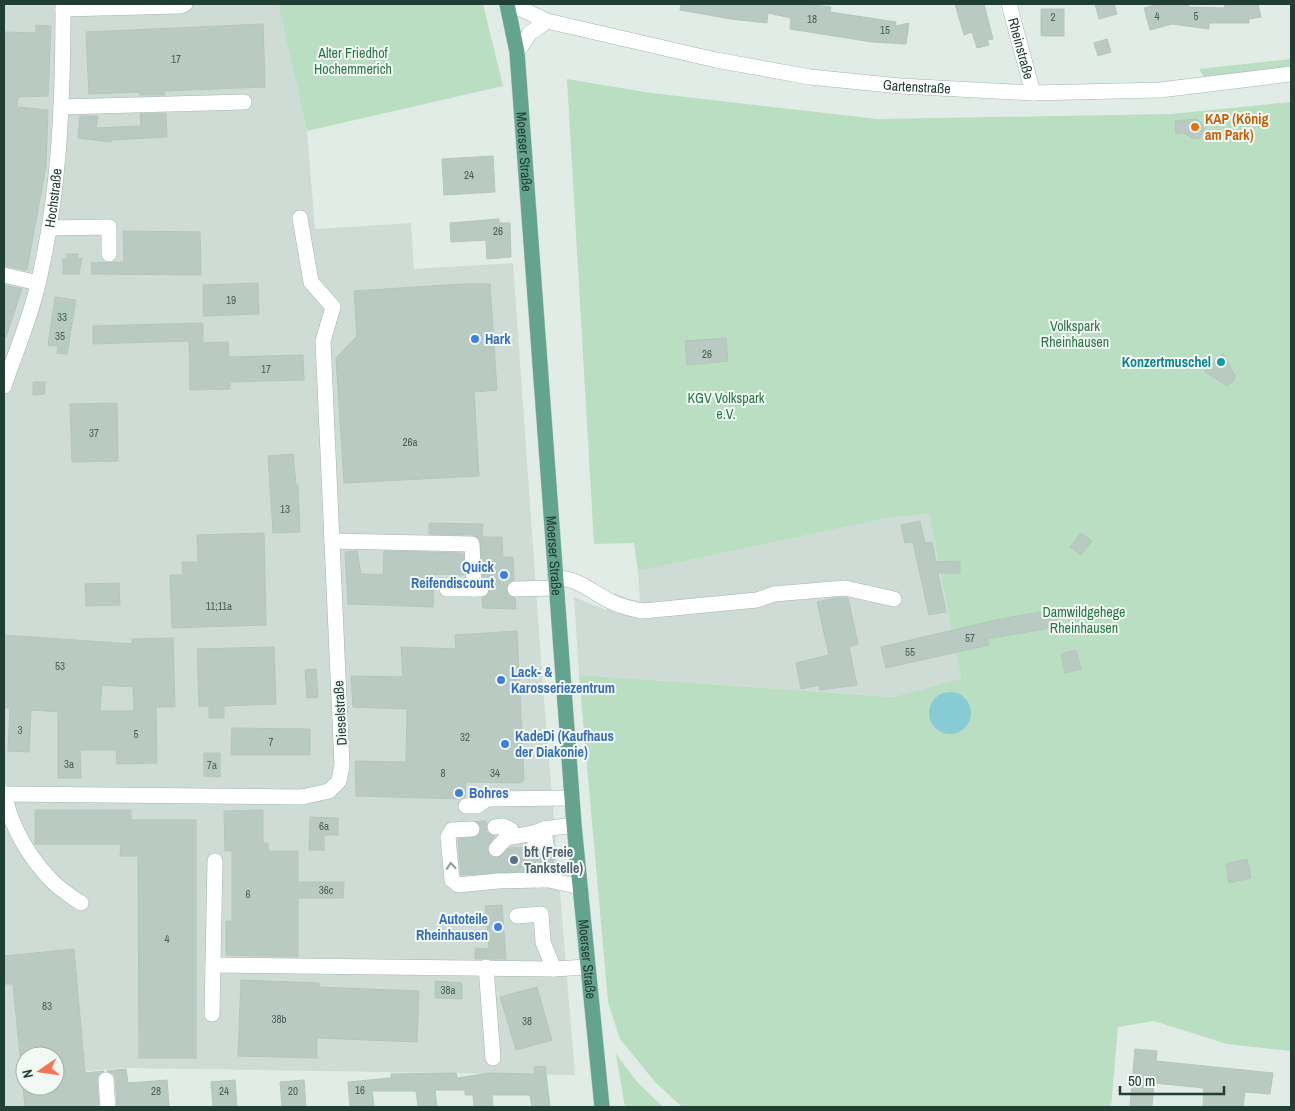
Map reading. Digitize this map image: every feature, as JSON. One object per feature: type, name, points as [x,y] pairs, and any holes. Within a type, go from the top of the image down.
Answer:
[{"type":"main road","name":"Moerser Straße","points":[[507,4],[517,52],[574,825],[602,1107]]},
{"type":"street","points":[[63,6],[180,6],[184,4]]},
{"type":"street","name":"Gartenstraße","points":[[511,4],[547,20],[716,60],[810,77],[900,86],[1033,93],[1160,90],[1291,74]]},
{"type":"street","name":"Rheinstraße","points":[[1009,4],[1033,93]]},
{"type":"street","name":"Hochstraße","points":[[4,386],[38,283],[56,189],[61,106],[63,6]]},
{"type":"street","points":[[517,52],[536,27],[547,20]]},
{"type":"street","points":[[61,106],[244,102]]},
{"type":"street","name":"Dieselstraße","points":[[4,794],[302,797],[329,791],[339,781],[342,765],[323,341],[333,307],[311,282],[300,218]]},
{"type":"street","points":[[49,228],[109,227],[109,254]]},
{"type":"street","points":[[4,275],[38,283]]},
{"type":"street","points":[[332,541],[472,544],[478,589],[447,589]]},
{"type":"street","points":[[515,589],[555,583],[569,577],[610,601],[643,611],[757,600],[774,594],[845,588],[894,599]]},
{"type":"street","points":[[4,794],[10,817],[37,865],[54,884],[81,903]]},
{"type":"street","points":[[466,806],[477,806],[487,799],[572,798]]},
{"type":"street","points":[[520,839],[574,825]]},
{"type":"street","points":[[472,829],[452,830],[448,837],[452,880],[458,885],[520,877],[580,887]]},
{"type":"street","points":[[212,1014],[214,861]]},
{"type":"street","points":[[517,916],[541,914],[543,942],[554,969]]},
{"type":"street","points":[[213,965],[554,969],[588,967]]},
{"type":"street","points":[[486,967],[493,1058]]},
{"type":"street","points":[[106,1080],[108,1107]]},
{"type":"shaded area","points":[[4,4],[278,4],[307,131],[315,229],[411,223],[414,269],[513,263],[542,674],[575,1075],[127,1068],[86,1071],[89,1107],[4,1107]]},
{"type":"shaded area","points":[[929,514],[961,680],[893,697],[579,675],[574,597],[606,610],[615,593],[628,599],[640,601],[638,571],[893,517]]},
{"type":"green space","name":"Alter Friedhof Hochemmerich","points":[[278,4],[483,4],[503,86],[307,131]]},
{"type":"green space","points":[[1291,59],[1291,67],[1204,77],[1199,69]]},
{"type":"green space","name":"Volkspark Rheinhausen","points":[[567,79],[651,93],[877,119],[1171,114],[1291,102],[1291,1051],[1227,1044],[1154,1021],[1118,1027],[1111,1107],[682,1107],[655,1082],[620,1039],[608,1002],[579,675],[893,697],[961,679],[929,514],[893,517],[638,571],[634,543],[594,544]]},
{"type":"green space","points":[[616,1054],[638,1083],[663,1107],[625,1107]]},
{"type":"water","points":[[954,692],[962,695],[968,701],[971,713],[968,725],[962,731],[946,734],[938,731],[932,725],[929,709],[932,701],[938,695]]},
{"type":"building","points":[[681,4],[806,4],[831,7],[830,12],[896,22],[895,26],[909,23],[906,44],[872,42],[790,29],[791,18],[768,13],[767,23],[680,10]]},
{"type":"building","points":[[955,4],[984,4],[993,39],[987,40],[989,45],[977,48],[972,32],[964,35]]},
{"type":"building","points":[[1095,4],[1114,4],[1117,14],[1099,19]]},
{"type":"building","points":[[1159,4],[1189,4],[1188,7],[1224,8],[1225,4],[1258,4],[1261,17],[1249,19],[1249,23],[1209,23],[1209,29],[1172,24],[1150,30],[1144,8]]},
{"type":"building","points":[[1041,9],[1064,9],[1064,36],[1041,36]]},
{"type":"building","points":[[263,24],[265,87],[165,91],[165,95],[140,95],[139,92],[89,94],[86,32]]},
{"type":"building","points":[[36,25],[51,26],[48,96],[18,97],[17,107],[48,110],[46,166],[27,270],[4,266],[4,32],[36,33]]},
{"type":"building","points":[[1107,39],[1111,52],[1098,56],[1094,43]]},
{"type":"building","points":[[140,114],[166,114],[167,137],[111,140],[111,142],[78,138],[80,116],[98,116],[96,128],[141,126]]},
{"type":"building","points":[[1196,119],[1201,122],[1204,129],[1200,139],[1192,138],[1184,133],[1176,134],[1175,121]]},
{"type":"building","points":[[493,156],[495,192],[444,195],[442,159]]},
{"type":"building","points":[[499,219],[499,223],[510,223],[511,257],[487,259],[486,240],[451,242],[450,223]]},
{"type":"building","points":[[123,231],[200,232],[201,275],[92,274],[91,263],[124,262]]},
{"type":"building","points":[[67,254],[78,254],[78,259],[82,258],[79,274],[63,274],[63,259],[67,259]]},
{"type":"building","points":[[258,283],[259,314],[203,316],[203,285]]},
{"type":"building","points":[[490,284],[497,390],[474,392],[479,476],[344,483],[336,358],[357,336],[354,291]]},
{"type":"building","points":[[4,285],[22,289],[6,337],[4,337]]},
{"type":"building","points":[[55,297],[76,300],[67,354],[57,353],[58,346],[48,345]]},
{"type":"building","points":[[203,323],[203,343],[228,342],[229,357],[303,355],[304,380],[230,382],[230,389],[190,390],[189,341],[93,344],[93,326]]},
{"type":"building","points":[[726,338],[728,361],[687,365],[685,341]]},
{"type":"building","name":"Konzertmuschel","points":[[1223,353],[1236,378],[1227,386],[1204,371]]},
{"type":"building","points":[[33,382],[45,382],[45,394],[33,395]]},
{"type":"building","points":[[117,403],[118,461],[72,462],[70,404]]},
{"type":"building","points":[[293,454],[296,485],[298,485],[300,532],[273,533],[268,456]]},
{"type":"building","points":[[920,521],[925,543],[932,542],[936,562],[960,561],[960,573],[938,573],[946,612],[929,615],[913,542],[905,543],[901,525]]},
{"type":"building","points":[[429,523],[483,524],[482,537],[502,537],[503,557],[513,557],[514,580],[507,584],[506,590],[510,597],[515,598],[516,609],[483,608],[482,598],[489,594],[490,589],[489,584],[483,580],[480,539],[472,535],[429,534]]},
{"type":"building","points":[[264,533],[266,625],[172,628],[170,575],[183,575],[182,562],[198,562],[197,535]]},
{"type":"building","points":[[1081,533],[1092,541],[1081,555],[1070,547]]},
{"type":"building","points":[[357,551],[361,574],[383,575],[384,551],[463,553],[464,575],[434,574],[433,607],[348,604],[345,552]]},
{"type":"building","points":[[119,583],[120,605],[86,606],[85,584]]},
{"type":"building","points":[[835,598],[848,598],[858,644],[849,647],[857,685],[820,690],[819,685],[801,689],[796,663],[829,655],[817,602]]},
{"type":"building","points":[[1058,609],[1061,626],[987,639],[989,645],[886,668],[881,647],[1000,619]]},
{"type":"building","points":[[517,631],[524,780],[520,783],[466,782],[465,797],[460,799],[356,796],[355,761],[406,762],[407,709],[353,707],[351,676],[403,677],[401,647],[456,649],[455,635]]},
{"type":"building","points":[[4,635],[132,644],[132,639],[173,638],[175,707],[156,707],[157,763],[117,764],[116,750],[80,750],[81,778],[58,778],[58,712],[31,710],[29,752],[8,751],[10,708],[4,708]],"holes":[[[102,685],[133,687],[134,711],[100,711]]]},
{"type":"building","points":[[274,647],[276,704],[224,706],[224,718],[209,718],[209,706],[199,707],[197,649]]},
{"type":"building","points":[[1076,650],[1081,669],[1065,673],[1061,654]]},
{"type":"building","points":[[316,669],[318,697],[307,698],[305,670]]},
{"type":"building","points":[[232,728],[310,729],[310,755],[231,755]]},
{"type":"building","points":[[204,753],[220,753],[220,777],[204,776]]},
{"type":"building","points":[[35,810],[131,810],[131,820],[196,820],[196,1058],[139,1058],[138,856],[120,856],[121,844],[35,844]]},
{"type":"building","points":[[263,810],[263,843],[268,843],[268,851],[298,851],[298,882],[344,882],[343,898],[298,898],[298,957],[226,955],[226,921],[232,921],[232,851],[225,851],[224,811]]},
{"type":"building","points":[[310,817],[338,818],[338,835],[324,835],[324,850],[309,850]]},
{"type":"building","points":[[479,823],[487,823],[487,832],[495,836],[487,847],[490,856],[498,858],[510,848],[526,847],[531,855],[552,852],[554,869],[546,869],[544,864],[537,861],[531,863],[528,871],[461,875],[458,839],[477,837],[481,829]]},
{"type":"building","points":[[1247,859],[1251,878],[1229,883],[1226,864]]},
{"type":"building","points":[[502,905],[506,959],[475,959],[475,948],[489,949],[485,906]]},
{"type":"building","points":[[74,949],[85,1073],[104,1071],[98,1076],[97,1080],[99,1107],[25,1107],[24,1096],[65,1096],[65,1046],[19,1046],[13,984],[4,984],[4,956]]},
{"type":"building","points":[[241,980],[319,983],[319,987],[419,991],[417,1042],[317,1038],[317,1058],[238,1056]]},
{"type":"building","points":[[435,981],[462,983],[462,999],[435,998]]},
{"type":"building","points":[[537,987],[552,1040],[516,1050],[500,997]]},
{"type":"building","points":[[1135,1049],[1157,1051],[1156,1061],[1273,1073],[1270,1094],[1245,1092],[1243,1107],[1203,1107],[1204,1088],[1154,1083],[1152,1107],[1130,1107]]},
{"type":"building","points":[[545,1066],[550,1107],[532,1107],[530,1095],[492,1095],[493,1107],[474,1107],[473,1095],[465,1095],[465,1090],[435,1090],[437,1107],[418,1107],[416,1091],[372,1091],[374,1107],[350,1107],[348,1082],[391,1078],[391,1074],[456,1073],[457,1078],[489,1073],[535,1074],[534,1067]]},
{"type":"building","points":[[126,1069],[128,1083],[167,1080],[169,1107],[117,1107],[115,1079],[113,1074],[107,1071]]},
{"type":"building","points":[[235,1080],[237,1107],[213,1107],[211,1082]]},
{"type":"building","points":[[304,1080],[306,1107],[282,1107],[280,1082]]},
{"type":"tunnel","points":[[481,589],[515,589]]},
{"type":"tunnel","points":[[472,829],[495,827]]},
{"type":"tunnel","points":[[546,845],[548,869]]},
{"type":"tunnel","points":[[535,846],[537,870]]},
{"type":"tunnel","points":[[521,847],[522,871]]},
{"type":"tunnel","points":[[507,848],[509,873]]},
{"type":"tunnel","points":[[496,849],[498,873]]},
{"type":"place","name":"KAP (König am Park)","points":[[1195,127]]},
{"type":"place","name":"Hark","points":[[475,339]]},
{"type":"place","name":"Konzertmuschel","points":[[1221,362]]},
{"type":"place","name":"Quick Reifendiscount","points":[[504,575]]},
{"type":"place","name":"Lack- & Karosseriezentrum","points":[[501,680]]},
{"type":"place","name":"KadeDi (Kaufhaus der Diakonie)","points":[[505,744]]},
{"type":"place","name":"Bohres","points":[[459,793]]},
{"type":"place","name":"bft (Freie Tankstelle)","points":[[514,860]]},
{"type":"place","name":"Autoteile Rheinhausen","points":[[498,927]]},
{"type":"park label","name":"KGV Volkspark e.V.","points":[[726,406]]},
{"type":"park label","name":"Damwildgehege Rheinhausen","points":[[1084,620]]}]
